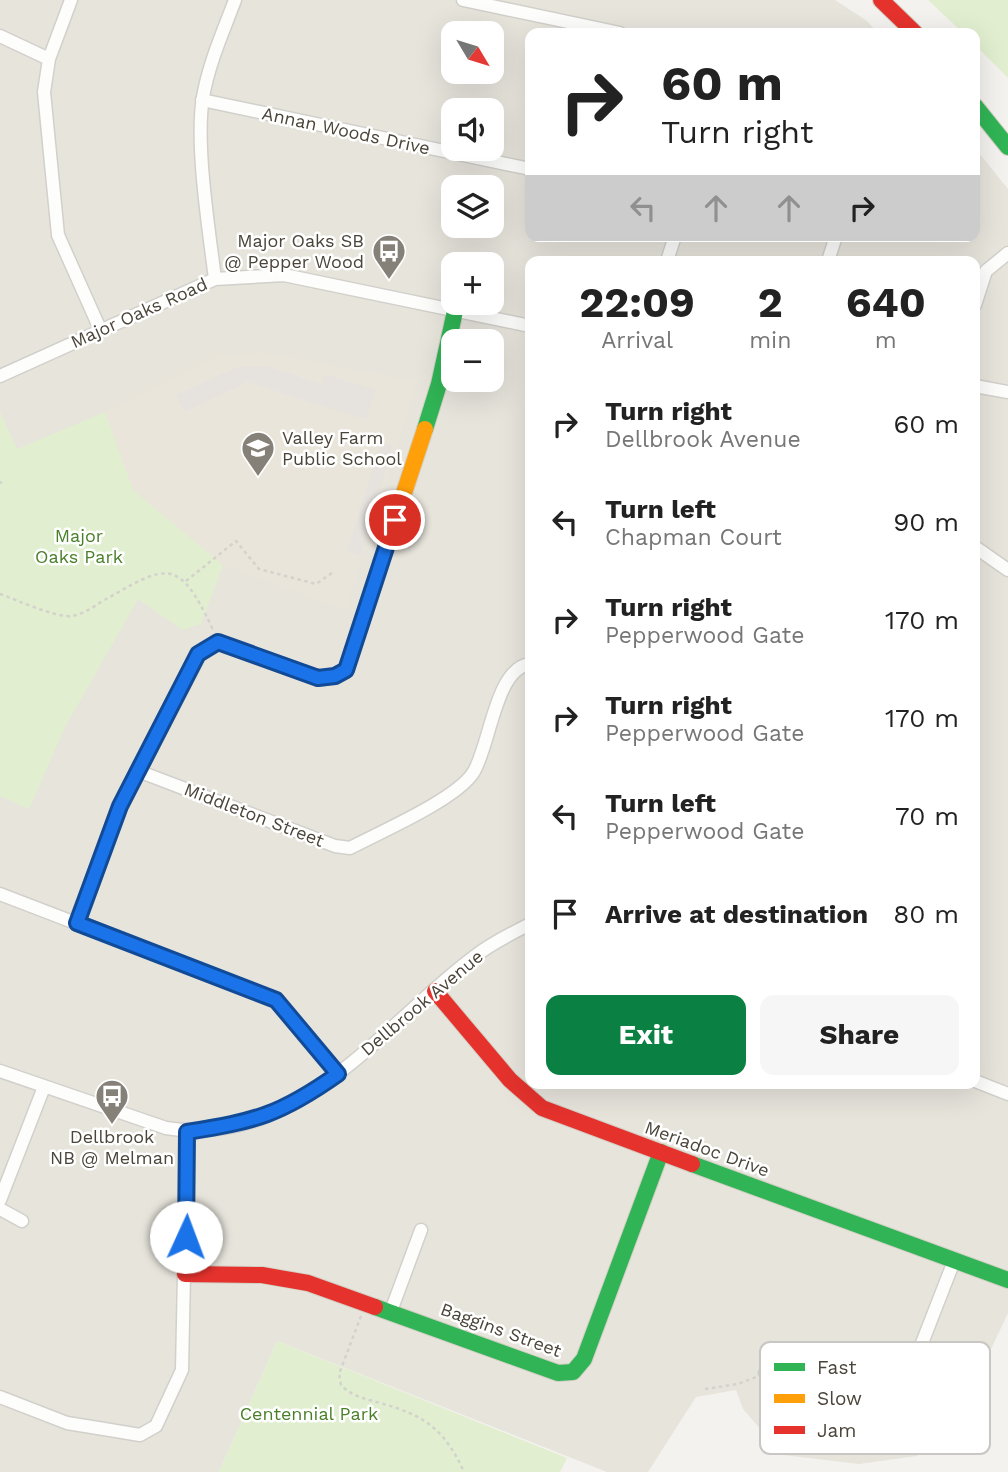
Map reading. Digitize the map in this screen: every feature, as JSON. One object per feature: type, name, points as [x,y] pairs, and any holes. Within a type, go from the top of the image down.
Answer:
[{"type":"street","points":[[71,0],[49,59],[44,92],[58,235],[100,330]]},
{"type":"street","points":[[215,279],[201,127],[202,100],[207,76],[235,0]]},
{"type":"street","points":[[463,0],[596,28]]},
{"type":"street","points":[[881,0],[910,28]]},
{"type":"street","points":[[0,36],[49,59]]},
{"type":"street","name":"Annan Woods Drive","points":[[202,100],[525,168]]},
{"type":"street","points":[[980,112],[1008,147]]},
{"type":"street","points":[[980,290],[986,271],[1008,253]]},
{"type":"street","name":"Major Oaks Road","points":[[0,376],[215,279],[284,275],[441,307]]},
{"type":"street","points":[[77,923],[120,806],[198,654],[218,642],[318,678],[335,676],[346,670],[439,384],[454,315]]},
{"type":"street","name":"Major Oaks Road","points":[[478,315],[525,325]]},
{"type":"street","points":[[980,387],[1008,392]]},
{"type":"street","points":[[980,551],[1008,570]]},
{"type":"street","name":"Middleton Street","points":[[138,771],[335,846],[350,848],[451,794],[473,773],[508,677],[525,665]]},
{"type":"street","points":[[0,894],[276,1000],[338,1074]]},
{"type":"street","name":"Dellbrook Avenue","points":[[0,1071],[160,1127],[187,1132],[278,1113],[299,1102],[338,1074],[475,956],[525,927]]},
{"type":"street","name":"Meriadoc Drive","points":[[435,991],[510,1080],[542,1108],[1008,1280]]},
{"type":"street","points":[[980,1083],[1008,1094]]},
{"type":"street","points":[[0,1200],[44,1087]]},
{"type":"street","points":[[0,1397],[67,1423],[140,1435],[156,1426],[182,1370],[187,1132]]},
{"type":"street","name":"Baggins Street","points":[[185,1274],[262,1275],[308,1283],[558,1373],[573,1372],[584,1359],[661,1152]]},
{"type":"street","points":[[0,1209],[22,1221]]},
{"type":"street","points":[[391,1311],[421,1230]]},
{"type":"street","points":[[922,1342],[954,1261]]},
{"type":"path","points":[[186,581],[236,541],[259,569],[316,584],[332,573]]},
{"type":"path","points":[[0,594],[69,616],[88,610],[152,573],[177,574],[186,581],[218,642]]},
{"type":"path","points":[[366,1303],[339,1374],[341,1385],[360,1397],[398,1408],[433,1426],[450,1443],[464,1472]]},
{"type":"path","points":[[705,1389],[738,1384],[760,1375]]},
{"type":"shaded area","points":[[0,0],[835,0],[873,28],[525,28],[525,242],[980,242],[980,154],[1008,189],[1008,1313],[990,1351],[990,1342],[760,1342],[760,1429],[743,1409],[736,1390],[696,1397],[648,1472],[607,1472],[277,1341],[219,1472],[0,1472]]},
{"type":"shaded area","name":"Valley Farm Public School","points":[[265,353],[417,381],[346,610],[223,565],[133,490],[105,412],[221,355]]},
{"type":"shaded area","points":[[266,366],[321,384],[324,374],[376,390],[366,420],[247,382],[185,412],[176,395],[237,367]]},
{"type":"shaded area","points":[[381,441],[393,445],[361,556],[347,551]]},
{"type":"shaded area","points":[[782,1454],[920,1454],[859,1464],[783,1455]]},
{"type":"green space","points":[[928,0],[1008,0],[1008,78],[980,50],[980,28],[958,28]]},
{"type":"green space","name":"Major Oaks Park","points":[[0,412],[17,449],[105,412],[133,490],[223,565],[201,624],[183,630],[138,599],[65,727],[29,809],[0,796]]},
{"type":"green space","name":"Centennial Park","points":[[277,1341],[567,1458],[560,1472],[219,1472]]},
{"type":"traffic: fast","points":[[980,112],[1008,147]]},
{"type":"traffic: fast","points":[[425,429],[439,384],[454,315]]},
{"type":"traffic: fast","points":[[77,923],[120,806],[198,655],[218,642],[318,678],[335,676],[346,670],[353,648]]},
{"type":"traffic: fast","points":[[375,1307],[558,1373],[573,1372],[584,1359],[661,1152]]},
{"type":"traffic: fast","points":[[692,1164],[1008,1280]]},
{"type":"traffic: slow","points":[[353,648],[425,429]]},
{"type":"traffic: jam","points":[[881,0],[910,28]]},
{"type":"traffic: jam","points":[[435,991],[510,1080],[542,1108],[692,1164]]},
{"type":"traffic: jam","points":[[185,1274],[262,1275],[308,1283],[375,1307]]},
{"type":"place","name":"Major Oaks SB @ Pepper Wood","points":[[389,281]]},
{"type":"place","name":"Valley Farm Public School","points":[[258,478]]},
{"type":"place","name":"Dellbrook NB @ Melman","points":[[112,1126]]},
{"type":"route","points":[[186,1237],[187,1132],[256,1120],[278,1113],[299,1102],[338,1074],[276,1000],[260,991],[77,923],[120,806],[198,654],[205,647],[218,642],[318,678],[335,676],[346,670],[395,520]]}]
